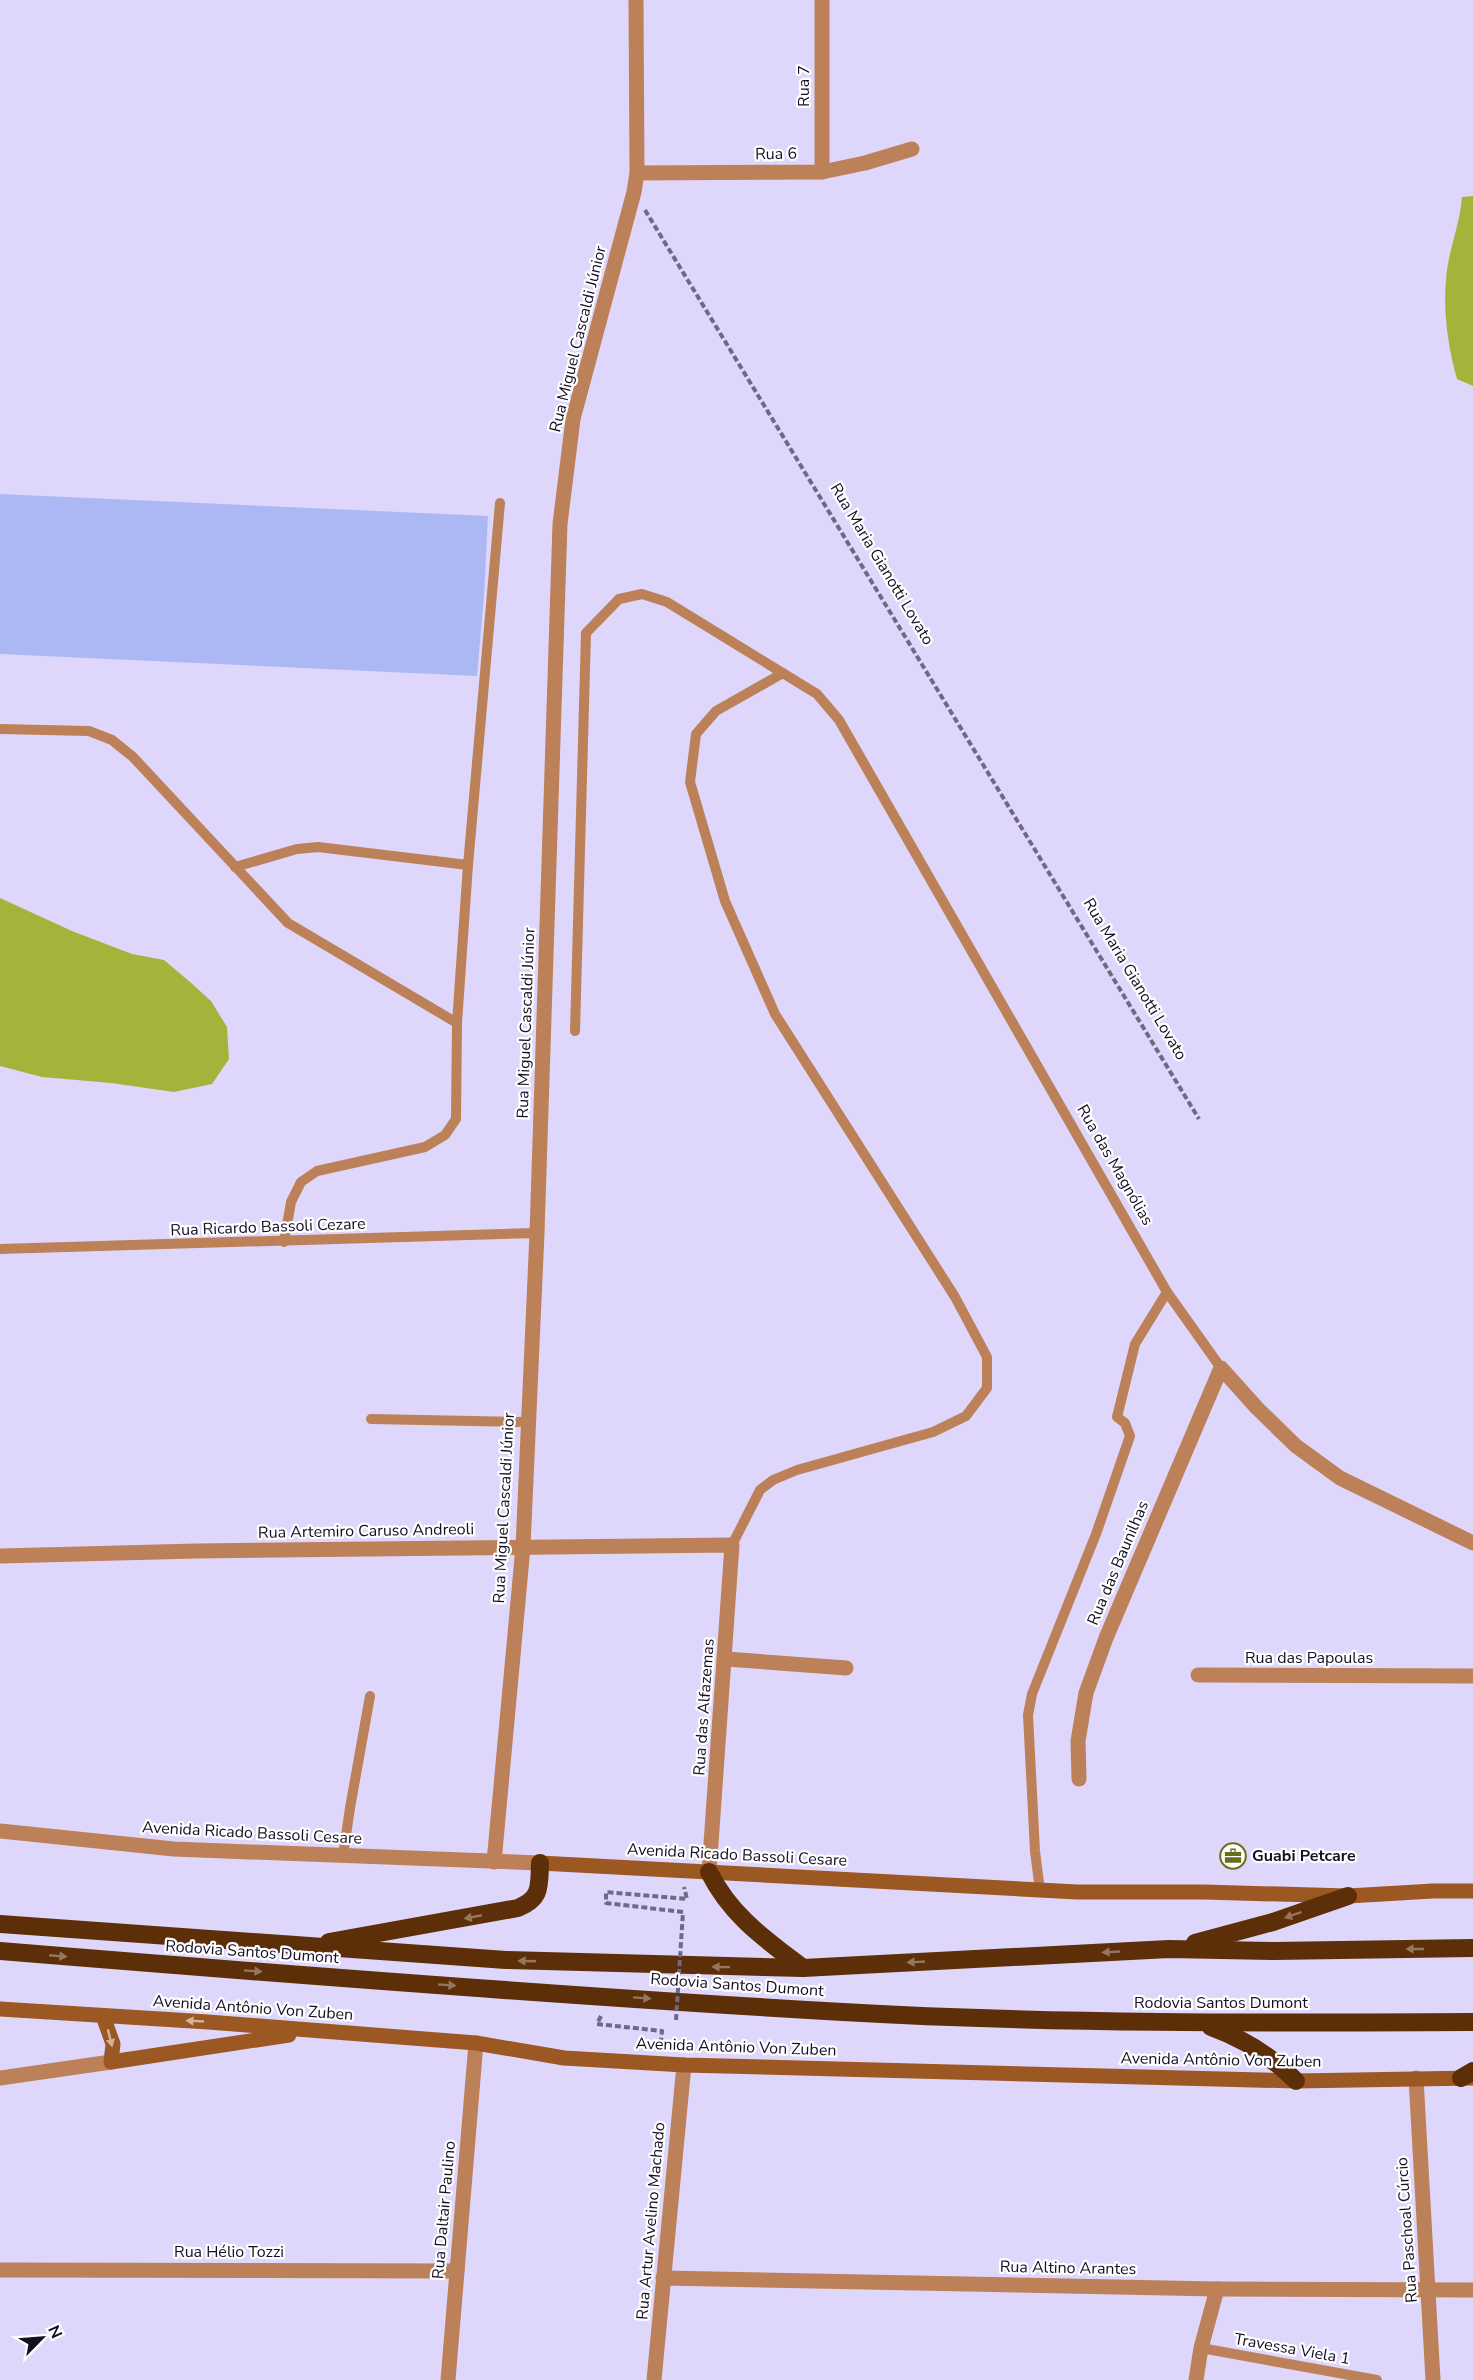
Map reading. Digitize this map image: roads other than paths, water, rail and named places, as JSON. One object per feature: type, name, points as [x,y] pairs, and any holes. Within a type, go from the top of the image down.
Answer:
[{"type":"highway","points":[[307,1947],[518,1908],[529,1903],[537,1893],[540,1863]]},
{"type":"highway","points":[[709,1872],[730,1907],[761,1937],[803,1968]]},
{"type":"highway","points":[[1169,1949],[1274,1922],[1348,1896]]},
{"type":"highway","name":"Rodovia Santos Dumont","points":[[0,1924],[506,1960],[803,1968],[1169,1949],[1274,1951],[1473,1948]]},
{"type":"highway","name":"Rodovia Santos Dumont","points":[[0,1951],[326,1977],[845,2012],[1192,2023],[1473,2022]]},
{"type":"highway","points":[[1192,2023],[1228,2033],[1246,2041],[1280,2065],[1296,2080]]},
{"type":"street","points":[[636,0],[637,173]]},
{"type":"street","name":"Rua 7","points":[[822,0],[822,172]]},
{"type":"street","name":"Rua 6","points":[[637,173],[822,172],[865,163],[912,149]]},
{"type":"street","name":"Rua Miguel Cascaldi Júnior","points":[[494,1862],[523,1547],[537,1233],[560,524],[573,419],[634,192],[637,173]]},
{"type":"street","name":"Rua das Magnólias","points":[[1221,1368],[1296,1446],[1340,1478],[1473,1543]]},
{"type":"street","name":"Rua das Baunilhas","points":[[1080,1779],[1078,1741],[1086,1693],[1106,1638],[1221,1368]]},
{"type":"street","name":"Rua Artemiro Caruso Andreoli","points":[[0,1556],[732,1545]]},
{"type":"street","name":"Rua das Alfazemas","points":[[709,1872],[726,1659],[732,1545]]},
{"type":"street","points":[[726,1659],[846,1668]]},
{"type":"street","name":"Rua das Papoulas","points":[[1198,1675],[1473,1676]]},
{"type":"street","name":"Avenida Ricado Bassoli Cesare","points":[[0,1832],[174,1849],[540,1863],[1040,1891],[1348,1896],[1473,1891]]},
{"type":"street","name":"Avenida Antônio Von Zuben","points":[[0,2009],[476,2043],[564,2058],[684,2065],[1296,2080],[1469,2076]]},
{"type":"street","points":[[103,2016],[113,2044],[111,2062]]},
{"type":"street","points":[[0,2078],[316,2031]]},
{"type":"street","name":"Rua Daltair Paulino","points":[[448,2380],[476,2043]]},
{"type":"street","name":"Rua Artur Avelino Machado","points":[[654,2380],[684,2065]]},
{"type":"street","name":"Rua Paschoal Cúrcio","points":[[1416,2078],[1433,2380]]},
{"type":"street","name":"Rua Hélio Tozzi","points":[[0,2270],[457,2271]]},
{"type":"street","name":"Rua Altino Arantes","points":[[663,2278],[1217,2289],[1473,2290]]},
{"type":"street","points":[[1196,2380],[1201,2348],[1217,2289]]},
{"type":"lane","points":[[284,1242],[291,1202],[301,1182],[317,1171],[426,1147],[446,1135],[456,1119],[458,1023],[468,866],[500,503]]},
{"type":"lane","name":"Rua das Magnólias","points":[[575,1031],[586,633],[619,599],[642,594],[667,602],[817,694],[828,706],[845,731],[1167,1292],[1221,1368]]},
{"type":"lane","points":[[732,1545],[760,1490],[773,1480],[797,1470],[933,1432],[966,1416],[987,1388],[987,1357],[956,1297],[775,1014],[725,901],[690,782],[696,734],[716,711],[783,673]]},
{"type":"lane","points":[[0,729],[89,731],[112,740],[133,757],[288,923],[458,1023]]},
{"type":"lane","points":[[235,867],[297,849],[318,847],[468,866]]},
{"type":"lane","name":"Rua Ricardo Bassoli Cezare","points":[[0,1250],[537,1233]]},
{"type":"lane","points":[[1040,1891],[1035,1851],[1028,1715],[1030,1704],[1108,1504],[1130,1436],[1125,1423],[1117,1418],[1135,1344],[1167,1292]]},
{"type":"lane","points":[[371,1419],[527,1422]]},
{"type":"lane","points":[[343,1856],[370,1696]]},
{"type":"lane","name":"Travessa Viela 1","points":[[1201,2348],[1377,2380]]},
{"type":"place","name":"Guabi Petcare","points":[[1233,1856]]}]
